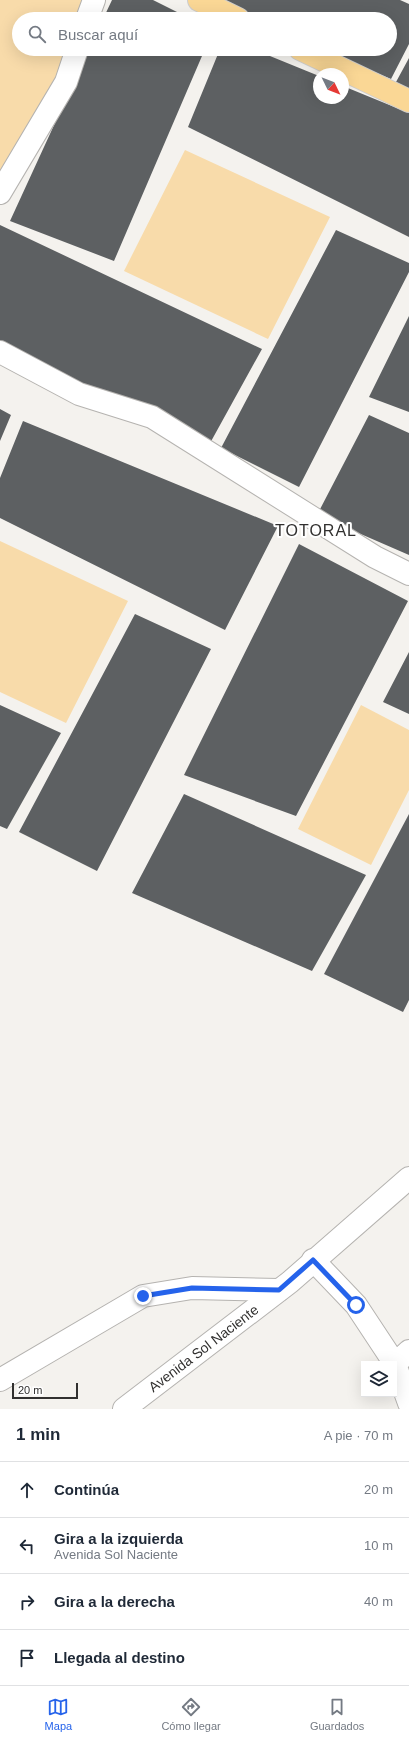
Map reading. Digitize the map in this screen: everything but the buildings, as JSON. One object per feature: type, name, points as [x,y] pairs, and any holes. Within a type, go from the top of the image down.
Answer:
[{"type":"main road","points":[[199,0],[224,12]]},
{"type":"main road","points":[[315,56],[409,101]]},
{"type":"street","points":[[90,12],[94,0]]},
{"type":"street","points":[[0,193],[66,82],[75,56]]},
{"type":"street","points":[[0,352],[78,394],[152,417],[375,557],[409,574]]},
{"type":"street","name":"Avenida Sol Naciente","points":[[124,1409],[279,1290],[409,1178]]},
{"type":"street","points":[[313,1260],[356,1305],[402,1358],[409,1403]]},
{"type":"street","points":[[0,1380],[143,1296],[192,1288],[279,1290]]},
{"type":"shaded area","points":[[0,0],[93,0],[89,12],[12,12],[12,56],[73,56],[0,181]]},
{"type":"shaded area","points":[[185,150],[330,217],[268,339],[124,271]]},
{"type":"shaded area","points":[[0,541],[128,601],[66,723],[0,692]]},
{"type":"shaded area","points":[[361,705],[409,730],[409,790],[371,865],[298,829]]},
{"type":"district","name":"TOTORAL","points":[[316,530]]},
{"type":"route","points":[[143,1296],[192,1288],[279,1290],[290,1282],[313,1260],[356,1305]]}]
